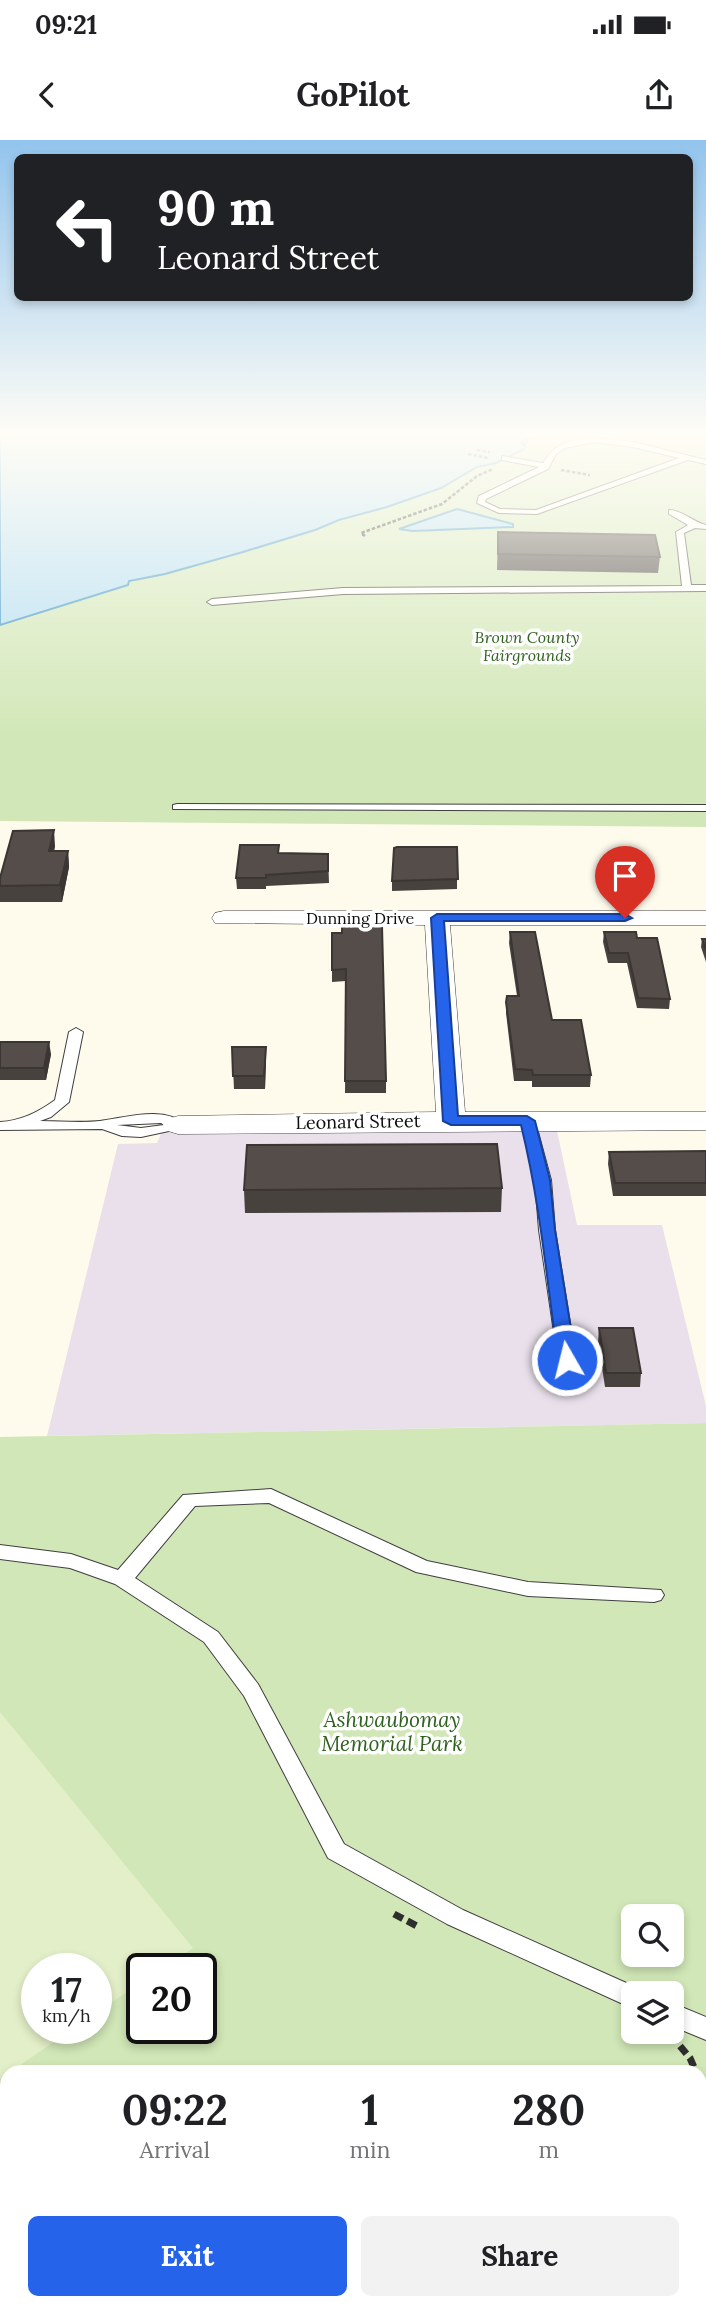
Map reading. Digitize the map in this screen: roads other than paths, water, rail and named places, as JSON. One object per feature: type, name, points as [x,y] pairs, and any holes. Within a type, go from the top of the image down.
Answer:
[{"type":"street","name":"Dunning Drive","points":[[224,918],[706,918]]},
{"type":"street","points":[[437,918],[451,1121]]},
{"type":"street","name":"Leonard Street","points":[[178,1125],[706,1121]]},
{"type":"lane","points":[[681,538],[687,588]]},
{"type":"lane","points":[[212,601],[342,591],[706,588]]},
{"type":"lane","points":[[177,807],[706,808]]},
{"type":"lane","points":[[6,1126],[46,1114],[62,1102],[76,1032]]},
{"type":"lane","name":"Leonard Street","points":[[6,1126],[104,1125],[119,1120],[163,1119],[178,1125]]},
{"type":"lane","points":[[527,1121],[543,1180],[547,1230],[567,1360]]},
{"type":"lane","points":[[122,1579],[191,1500],[271,1496],[423,1567],[528,1589],[654,1595]]},
{"type":"lane","points":[[0,1552],[71,1560],[122,1579],[211,1637],[251,1690],[336,1851],[455,1917],[621,1992]]},
{"type":"lane","points":[[684,2027],[706,2029]]},
{"type":"water","points":[[0,538],[288,538],[165,574],[129,581],[128,585],[0,625]]},
{"type":"park label","name":"Brown County Fairgrounds","points":[[527,646]]},
{"type":"park label","name":"Ashwaubomay Memorial Park","points":[[392,1732]]}]
